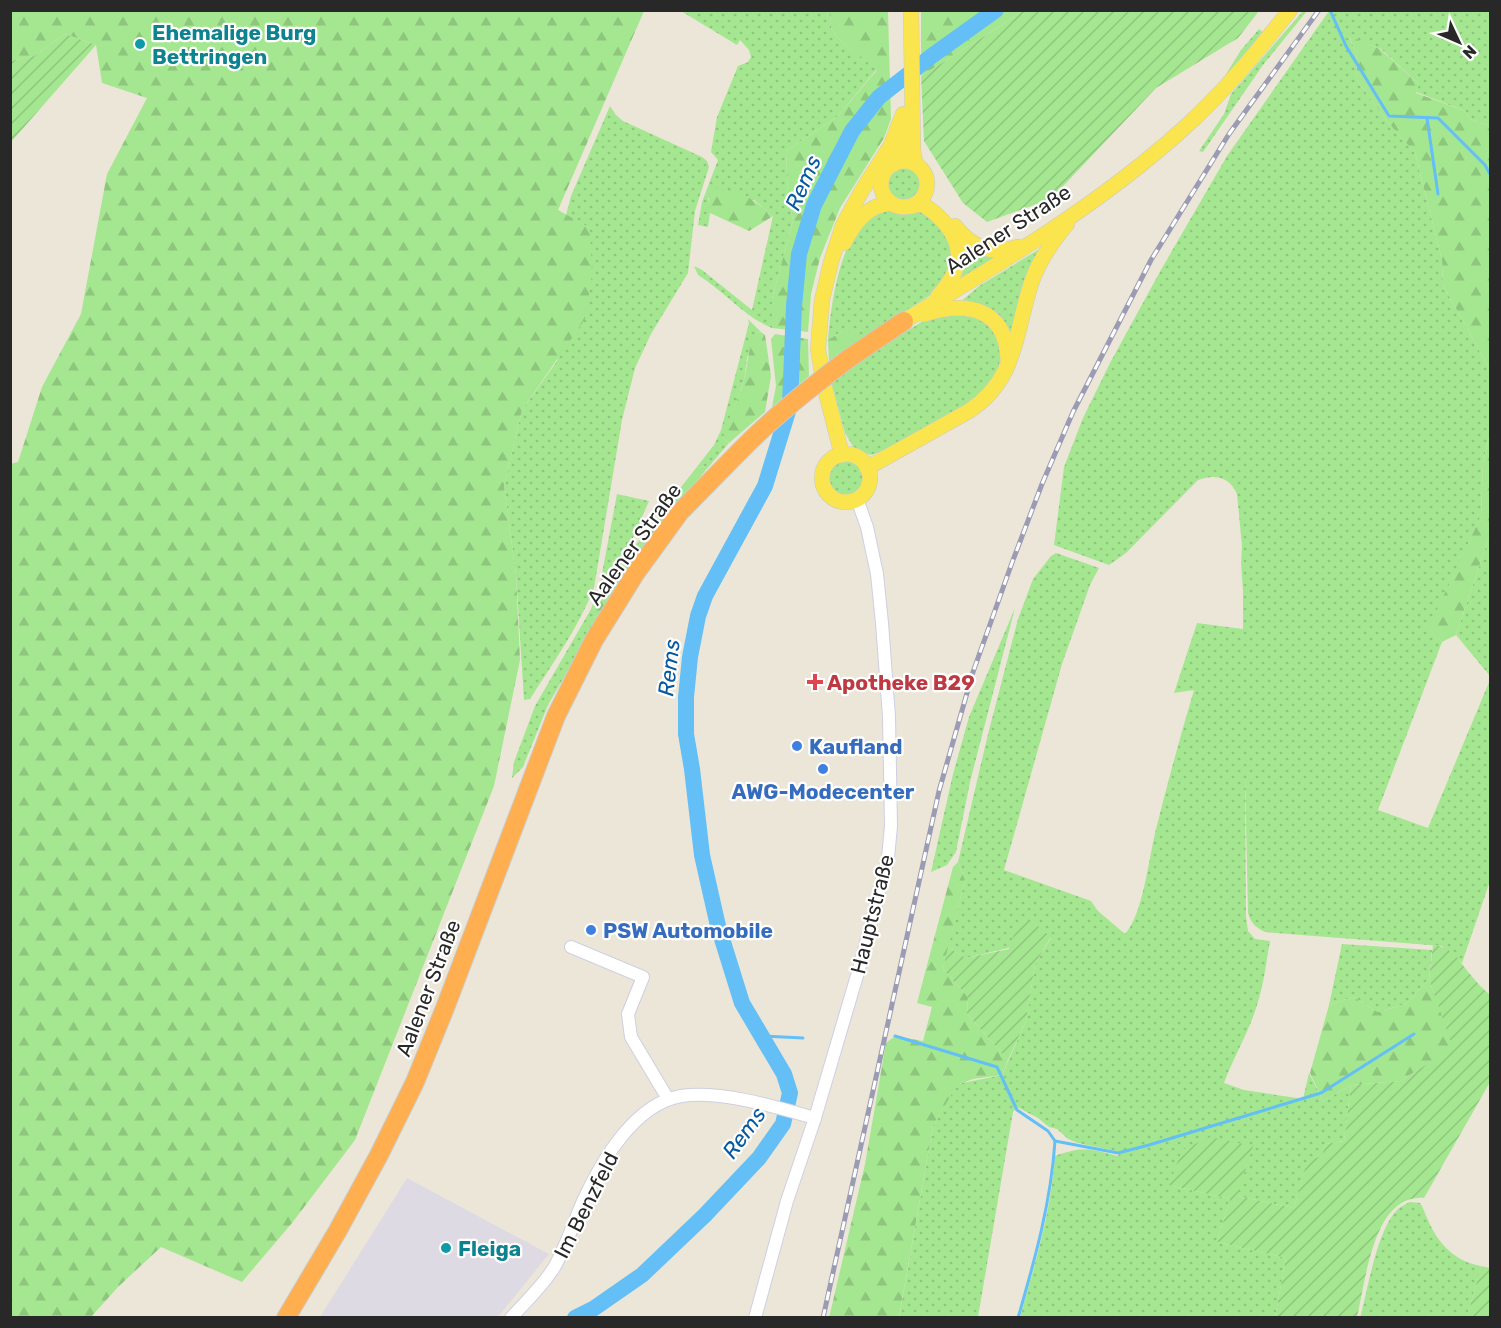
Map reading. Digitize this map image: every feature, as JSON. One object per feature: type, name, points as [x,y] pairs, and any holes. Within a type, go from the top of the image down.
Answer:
[{"type":"highway","name":"Aalener Straße","points":[[286,1317],[379,1155],[415,1082],[556,716],[594,640],[634,574],[680,512],[760,431],[848,359],[904,321]]},
{"type":"main road","points":[[901,10],[907,44]]},
{"type":"main road","points":[[839,237],[882,180],[884,174],[894,164],[901,148],[906,106],[907,44],[911,10]]},
{"type":"main road","name":"Aalener Straße","points":[[904,321],[1029,244],[1113,187],[1184,128],[1232,81],[1290,10]]},
{"type":"main road","points":[[906,106],[914,158],[926,177],[936,202],[960,233],[972,244],[994,251],[1029,244]]},
{"type":"main road","points":[[842,455],[822,375],[818,349],[826,280],[839,237],[851,208],[891,145],[906,106]]},
{"type":"main road","points":[[894,164],[906,161],[917,165]]},
{"type":"main road","points":[[882,180],[884,195],[891,203],[901,207],[921,204],[937,215],[954,235],[959,252],[958,262],[951,279],[927,307]]},
{"type":"main road","points":[[912,206],[922,198],[927,184]]},
{"type":"main road","points":[[822,375],[830,295],[842,246],[862,215],[874,207],[891,203]]},
{"type":"main road","points":[[867,468],[896,454],[980,404],[995,388],[1008,364],[1021,328],[1030,285],[1036,271],[1056,237],[1076,213]]},
{"type":"main road","points":[[904,321],[952,308],[965,307],[978,310],[989,316],[1005,337],[1008,364]]},
{"type":"main road","points":[[842,455],[857,457],[867,468],[869,482],[863,495],[857,499],[841,502],[834,499],[824,487],[822,473],[825,466],[842,455]]},
{"type":"street","name":"Hauptstraße","points":[[754,1317],[787,1201],[815,1118],[885,876],[890,842],[889,717],[882,623],[877,574],[867,527],[857,499]]},
{"type":"street","points":[[571,947],[643,977],[628,1014],[630,1037],[668,1099]]},
{"type":"street","name":"Im Benzfeld","points":[[511,1317],[541,1285],[555,1266],[585,1198],[606,1159],[637,1119],[668,1099],[704,1095],[722,1096],[815,1118]]},
{"type":"shaded area","points":[[407,1178],[549,1254],[498,1317],[320,1317]]},
{"type":"green space","points":[[11,11],[644,11],[558,210],[590,228],[592,275],[585,319],[522,410],[504,486],[516,575],[520,660],[494,786],[355,1140],[292,1223],[242,1282],[161,1247],[118,1287],[91,1317],[11,1317],[10,464],[18,462],[42,387],[81,314],[107,174],[147,98],[102,83],[96,45],[65,34],[34,56],[11,61]]},
{"type":"green space","points":[[681,11],[831,11],[831,28],[835,34],[877,69],[837,117],[786,151],[788,197],[793,220],[772,299],[772,328],[752,317],[698,275],[694,266],[752,310],[773,216],[754,200],[708,198],[711,206],[708,227],[698,225],[702,202],[718,160],[711,152],[717,117],[738,66],[748,62],[751,57],[749,50],[740,40],[737,45]]},
{"type":"green space","points":[[831,11],[888,11],[891,119],[884,138],[840,208],[820,258],[811,294],[808,332],[772,328],[772,299],[793,220],[788,197],[786,151],[837,117],[877,70],[835,34],[831,28]]},
{"type":"green space","points":[[921,11],[1021,11],[921,76]]},
{"type":"green space","points":[[1021,11],[1259,11],[1238,38],[1156,88],[1051,199],[987,222],[963,203],[924,141],[921,76]]},
{"type":"green space","points":[[1303,11],[1307,11],[1263,65],[1203,152],[1199,151],[1224,114],[1231,94]]},
{"type":"green space","points":[[1329,11],[1490,11],[1490,126],[1470,119],[1465,111],[1416,92],[1419,84],[1381,49],[1349,37],[1356,52],[1357,80],[1386,120],[1415,153],[1442,260],[1443,285],[1490,370],[1490,433],[1483,463],[1481,516],[1429,629],[1442,642],[1378,810],[1428,828],[1490,680],[1490,881],[1462,963],[1442,946],[1265,932],[1254,924],[1248,913],[1245,775],[1248,931],[1255,939],[1270,941],[1257,1005],[1224,1083],[1244,1090],[1303,1099],[1309,1073],[1323,1101],[1351,1085],[1344,1141],[1325,1144],[1322,1156],[1307,1162],[1294,1208],[1169,1185],[1230,1199],[1217,1242],[1286,1258],[1275,1317],[1020,1317],[1046,1218],[1055,1156],[1080,1150],[1093,1150],[1118,1156],[1120,1152],[1068,1139],[1057,1129],[1049,1127],[1038,1118],[1017,1107],[1013,1112],[978,1317],[899,1318],[933,1126],[957,1084],[1002,1075],[1026,1021],[1035,964],[1051,938],[966,958],[948,947],[965,880],[958,862],[1018,619],[1033,579],[1056,553],[1099,568],[1090,585],[1062,664],[1004,870],[1091,901],[1098,911],[1125,934],[1136,915],[1140,901],[1155,833],[1194,690],[1174,693],[1197,623],[1243,629],[1242,546],[1237,494],[1230,483],[1216,477],[1198,480],[1126,553],[1109,565],[1054,545],[1064,467],[1083,418],[1110,363],[1227,156]]},
{"type":"green space","points":[[1259,29],[1264,33],[1215,92],[1241,50]]},
{"type":"green space","points":[[65,34],[96,45],[11,142],[11,61],[34,56]]},
{"type":"green space","points":[[1349,36],[1380,49],[1419,84],[1416,93],[1465,111],[1470,119],[1490,126],[1490,370],[1443,285],[1442,260],[1415,153],[1386,120],[1357,80],[1356,52]]},
{"type":"green space","points":[[610,106],[623,121],[702,157],[707,161],[709,167],[695,211],[688,273],[651,334],[635,368],[622,420],[594,588],[556,659],[530,699],[524,700],[516,575],[504,486],[522,410],[557,361],[590,228],[566,215],[571,196]]},
{"type":"green space","points":[[904,166],[917,171],[922,184],[917,197],[904,202],[891,197],[886,184],[891,171]]},
{"type":"green space","points":[[715,188],[746,196],[773,216],[749,231],[710,213],[709,196]]},
{"type":"green space","points":[[884,210],[904,213],[921,211],[933,215],[952,242],[951,268],[935,292],[862,339],[843,331],[828,340],[834,293],[843,259],[857,230],[867,219]]},
{"type":"green space","points":[[962,243],[996,256],[989,265],[956,285]]},
{"type":"green space","points":[[1046,245],[1015,336],[1005,333],[958,304],[979,286]]},
{"type":"green space","points":[[967,311],[990,326],[996,336],[1000,346],[1000,361],[996,375],[975,399],[896,446],[871,455],[855,450],[845,433],[831,381],[857,361],[925,320]]},
{"type":"green space","points":[[748,319],[761,332],[756,333],[747,358],[744,381],[723,438],[729,443],[705,471],[705,466],[696,468],[714,445],[721,430],[749,323]]},
{"type":"green space","points":[[843,331],[854,332],[862,339],[829,362],[828,340]]},
{"type":"green space","points":[[761,332],[765,335],[771,376],[765,412],[729,443],[723,438],[727,424],[743,384],[753,339],[756,333]]},
{"type":"green space","points":[[775,334],[808,339],[809,376],[772,407],[776,386],[771,339]]},
{"type":"green space","points":[[1490,433],[1490,534],[1456,635],[1442,642],[1428,629],[1481,516],[1483,463]]},
{"type":"green space","points":[[845,460],[857,466],[863,478],[857,490],[845,496],[833,490],[827,478],[833,466]]},
{"type":"green space","points":[[706,466],[705,471],[649,543],[640,546],[638,542],[696,468]]},
{"type":"green space","points":[[617,494],[649,501],[628,549],[631,551],[638,542],[640,546],[649,543],[630,568],[620,567],[593,610],[593,617],[600,615],[548,705],[523,767],[512,778],[514,762],[535,706],[591,609],[600,584]]},
{"type":"green space","points":[[1490,534],[1490,676],[1456,635]]},
{"type":"green space","points":[[628,564],[630,568],[600,615],[593,617],[593,610],[620,567]]},
{"type":"green space","points":[[1015,608],[970,782],[956,852],[947,865],[931,872],[953,774],[969,717]]},
{"type":"green space","points":[[958,862],[965,880],[943,969],[968,997],[967,1014],[1008,1060],[1002,1075],[973,1079],[957,1085],[933,1126],[899,1317],[829,1318],[865,1164],[886,1043],[895,1036],[923,1041],[932,1007],[917,1003],[953,867]]},
{"type":"green space","points":[[1019,919],[1033,922],[1051,937],[1035,964],[1026,1021],[1008,1060],[967,1014],[968,997],[943,969],[948,947],[966,958],[1009,949]]},
{"type":"green space","points":[[1342,944],[1432,950],[1429,979],[1406,1004],[1378,1012],[1353,997],[1329,1005]]},
{"type":"green space","points":[[1433,945],[1450,951],[1490,995],[1490,1082],[1424,1198],[1407,1200],[1393,1210],[1383,1224],[1369,1262],[1357,1317],[1275,1317],[1286,1258],[1217,1242],[1230,1199],[1169,1185],[1182,1150],[1210,1137],[1253,1146],[1237,1196],[1294,1208],[1307,1161],[1322,1156],[1325,1144],[1344,1141],[1351,1085],[1400,1081],[1453,1048],[1429,979]]},
{"type":"green space","points":[[1429,979],[1454,1048],[1400,1081],[1351,1085],[1323,1101],[1310,1073],[1329,1005],[1353,997],[1378,1012],[1406,1004]]},
{"type":"green space","points":[[1410,1202],[1420,1203],[1432,1229],[1449,1250],[1472,1264],[1481,1266],[1467,1317],[1360,1318],[1384,1230],[1398,1209]]},
{"type":"green space","points":[[1481,1266],[1490,1268],[1490,1317],[1467,1317]]},
{"type":"waterway","name":"Rems","points":[[575,1318],[593,1309],[642,1275],[705,1215],[759,1158],[783,1124],[790,1093],[784,1074],[742,1003],[718,926],[702,855],[686,734],[686,697],[690,657],[698,616],[705,596],[765,486],[790,405],[794,306],[799,254],[814,205],[852,131],[879,97],[996,10]]},
{"type":"waterway","points":[[1330,10],[1346,46],[1389,116],[1438,118],[1485,165],[1490,174]]},
{"type":"waterway","points":[[1427,118],[1438,194]]},
{"type":"waterway","points":[[895,1036],[997,1067],[1017,1110],[1048,1131],[1055,1141],[1118,1153],[1321,1093],[1414,1034]]},
{"type":"waterway","points":[[763,1036],[803,1038]]},
{"type":"waterway","points":[[1018,1318],[1046,1208],[1055,1141]]},
{"type":"railway","points":[[823,1318],[939,791],[973,672],[1013,560],[1073,412],[1151,260],[1229,134],[1319,10]]},
{"type":"place","name":"Ehemalige Burg Bettringen","points":[[140,44]]},
{"type":"place","name":"Apotheke B29","points":[[815,682]]},
{"type":"place","name":"Kaufland","points":[[797,746]]},
{"type":"place","name":"AWG-Modecenter","points":[[823,769]]},
{"type":"place","name":"PSW Automobile","points":[[591,930]]},
{"type":"place","name":"Fleiga","points":[[446,1248]]}]
